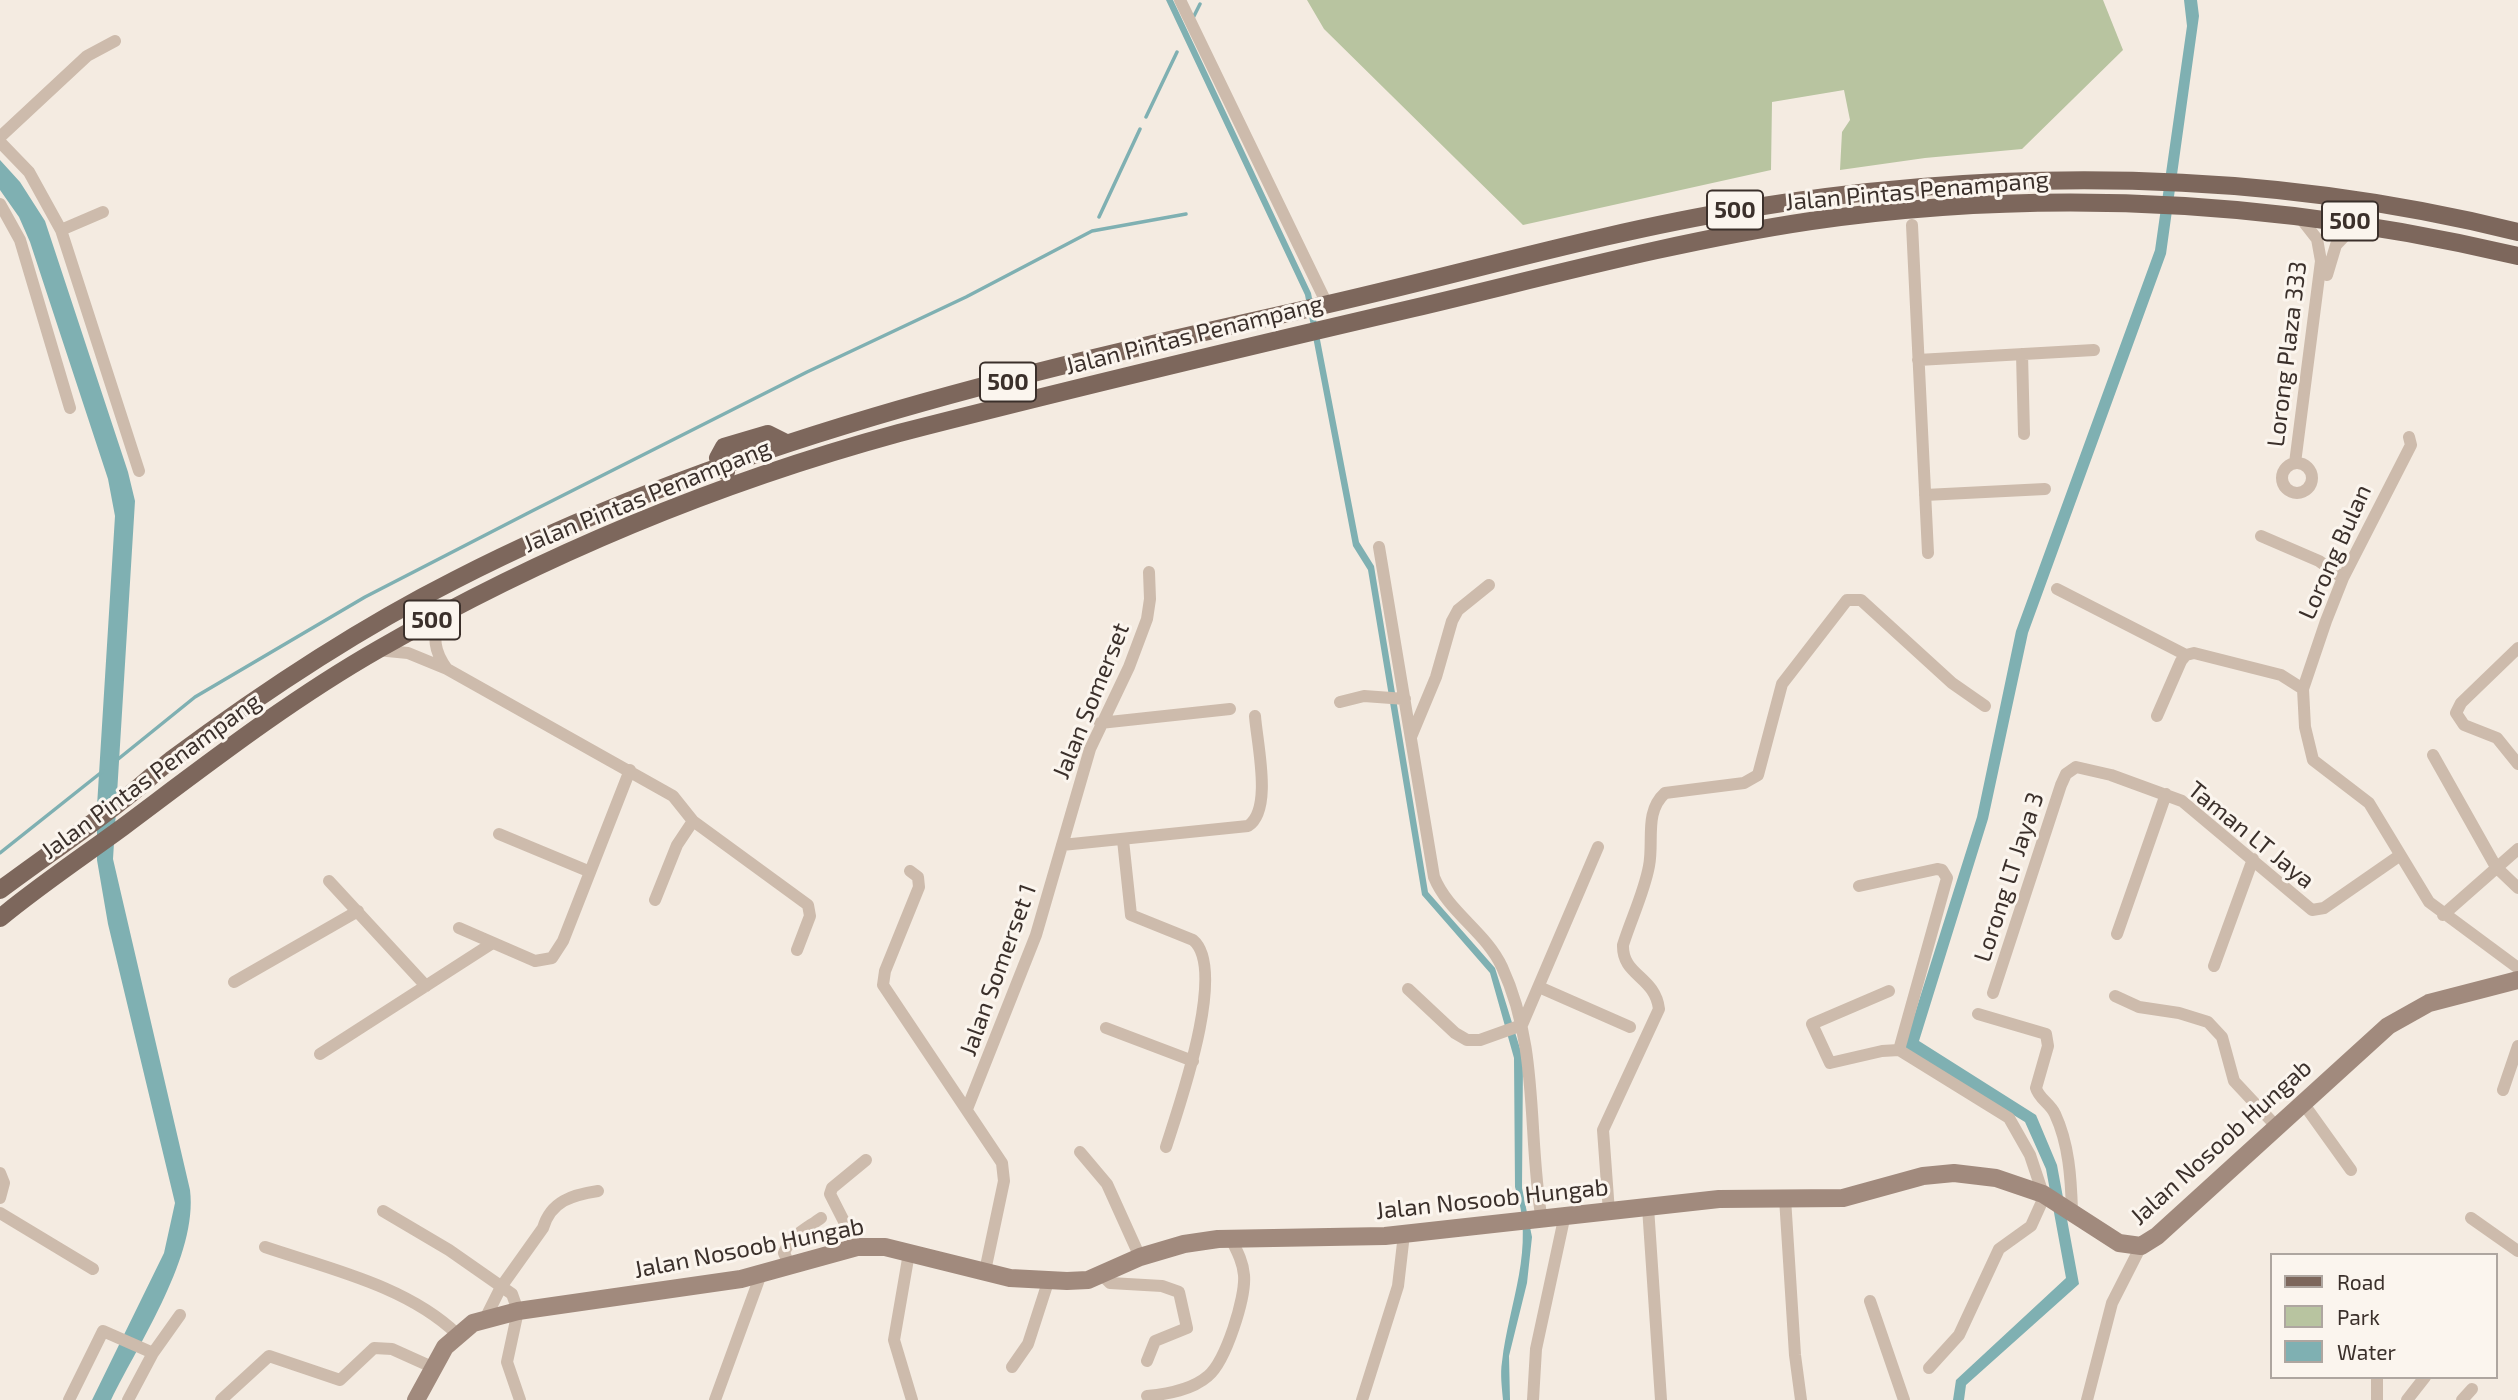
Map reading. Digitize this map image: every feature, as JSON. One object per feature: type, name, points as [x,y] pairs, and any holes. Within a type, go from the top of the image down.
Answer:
[{"type":"main road","name":"Jalan Pintas Penampang","points":[[0,890],[125,799],[162,767],[248,706],[366,629],[419,599],[601,512],[786,443],[891,411],[1643,229],[1816,198],[1940,184],[2044,179],[2155,181],[2337,195],[2518,232]]},
{"type":"main road","name":"Jalan Pintas Penampang","points":[[0,918],[246,734],[377,650],[498,586],[620,528],[767,472],[1015,403],[1707,240],[1811,221],[1877,214],[1976,206],[2080,202],[2180,204],[2357,222],[2518,256]]},
{"type":"main road","points":[[720,466],[730,473],[751,468],[767,472]]},
{"type":"main road","points":[[419,599],[440,597],[476,577],[487,576],[498,586]]},
{"type":"main road","name":"Jalan Nosoob Hungab","points":[[416,1400],[432,1367],[457,1334],[485,1319],[518,1311],[761,1274],[857,1248],[885,1247],[985,1271],[1048,1282],[1088,1280],[1140,1257],[1184,1244],[1231,1239],[1404,1234],[1564,1219],[1719,1199],[1843,1198],[1915,1177],[1954,1172],[1996,1178],[2045,1195],[2119,1243],[2141,1246],[2157,1236],[2276,1126],[2403,1015],[2457,995],[2518,981]]},
{"type":"street","points":[[1180,0],[1326,304]]},
{"type":"street","points":[[115,41],[88,56],[0,139],[29,172],[61,229],[139,471]]},
{"type":"street","points":[[0,204],[20,240],[70,408]]},
{"type":"street","points":[[1912,225],[1924,214],[1976,206]]},
{"type":"street","points":[[61,229],[103,212]]},
{"type":"street","points":[[1877,214],[1897,216],[1912,225]]},
{"type":"street","name":"Lorong Plaza 333","points":[[2299,215],[2317,239],[2321,261],[2298,463],[2329,261],[2343,236],[2357,222]]},
{"type":"street","points":[[1912,225],[1928,554]]},
{"type":"street","points":[[1919,360],[2094,350]]},
{"type":"street","points":[[2022,354],[2024,434]]},
{"type":"street","name":"Lorong Bulan","points":[[2409,438],[2411,445],[2343,578],[2303,689],[2305,727],[2314,760],[2369,803],[2423,896],[2443,915],[2518,968]]},
{"type":"street","points":[[1925,495],[2045,489]]},
{"type":"street","points":[[2260,536],[2319,561],[2343,578]]},
{"type":"street","points":[[1380,547],[1434,877],[1441,892],[1497,958],[1519,1027],[1533,1087],[1535,1182],[1532,1222]]},
{"type":"street","name":"Jalan Somerset","points":[[1062,845],[1080,779],[1100,723],[1129,667],[1147,619],[1150,599],[1149,572]]},
{"type":"street","points":[[1411,737],[1436,677],[1452,621],[1458,610],[1489,585]]},
{"type":"street","points":[[2057,589],[2186,655],[2201,655],[2266,670],[2289,678],[2303,689]]},
{"type":"street","points":[[1609,1212],[1603,1130],[1659,1009],[1655,991],[1626,963],[1623,954],[1623,945],[1650,866],[1652,811],[1656,801],[1665,793],[1744,783],[1758,775],[1782,684],[1847,600],[1853,598],[1861,600],[1952,682],[1985,706]]},
{"type":"street","points":[[438,617],[434,643],[438,657],[447,669]]},
{"type":"street","points":[[2518,648],[2461,703],[2456,713],[2465,725],[2497,738],[2518,764]]},
{"type":"street","points":[[377,650],[408,653],[447,669],[673,796],[693,821],[808,905],[810,916],[797,950]]},
{"type":"street","points":[[2157,716],[2186,655]]},
{"type":"street","points":[[1340,702],[1379,696],[1405,699]]},
{"type":"street","points":[[1100,723],[1230,709]]},
{"type":"street","points":[[1062,845],[1248,826],[1259,815],[1262,800],[1255,716]]},
{"type":"street","points":[[2433,755],[2496,867],[2518,888]]},
{"type":"street","name":"Taman LT Jaya","points":[[2066,774],[2071,769],[2083,766],[2166,794],[2190,807],[2305,907],[2317,911],[2399,856]]},
{"type":"street","points":[[459,928],[535,961],[552,958],[563,941],[588,871],[630,770]]},
{"type":"street","name":"Lorong LT Jaya 3","points":[[1993,993],[2047,822],[2066,774]]},
{"type":"street","points":[[2117,934],[2166,794]]},
{"type":"street","points":[[654,901],[677,845],[693,821]]},
{"type":"street","points":[[499,834],[588,871]]},
{"type":"street","points":[[1123,840],[1131,915],[1185,936],[1199,945],[1201,953],[1202,1029],[1166,1147]]},
{"type":"street","name":"Jalan Somerset 1","points":[[967,1109],[1036,935],[1062,845]]},
{"type":"street","points":[[1408,989],[1455,1033],[1467,1040],[1503,1034],[1519,1027],[1539,987],[1598,848]]},
{"type":"street","points":[[2443,915],[2518,849]]},
{"type":"street","points":[[2214,966],[2253,859]]},
{"type":"street","points":[[1859,886],[1937,869],[1942,870],[1947,878],[1899,1050]]},
{"type":"street","name":"Jalan Somerset 1","points":[[910,871],[918,877],[919,887],[885,971],[883,985],[999,1155],[1004,1170],[985,1271]]},
{"type":"street","points":[[329,881],[426,986]]},
{"type":"street","points":[[234,982],[358,911]]},
{"type":"street","points":[[320,1054],[491,944]]},
{"type":"street","points":[[1539,987],[1630,1027]]},
{"type":"street","points":[[1889,990],[1811,1024],[1830,1063],[1882,1051],[1899,1050],[2010,1118],[2030,1155],[2045,1195],[2031,1226],[1999,1249],[1959,1335],[1929,1368]]},
{"type":"street","points":[[2115,996],[2139,1007],[2208,1021],[2222,1037],[2234,1080],[2276,1126]]},
{"type":"street","points":[[1978,1014],[2046,1034],[2048,1046],[2036,1088],[2053,1110],[2064,1142],[2069,1209]]},
{"type":"street","points":[[1106,1028],[1193,1061]]},
{"type":"street","points":[[2503,1090],[2518,1046]]},
{"type":"street","points":[[2303,1103],[2351,1170]]},
{"type":"street","points":[[1080,1152],[1107,1184],[1140,1257]]},
{"type":"street","points":[[857,1248],[830,1194],[832,1188],[866,1160]]},
{"type":"street","points":[[0,1172],[4,1183],[0,1198]]},
{"type":"street","points":[[485,1319],[501,1287],[543,1228],[547,1214],[555,1206],[598,1191]]},
{"type":"street","points":[[1785,1198],[1795,1354],[1801,1400]]},
{"type":"street","points":[[1648,1207],[1661,1400]]},
{"type":"street","points":[[383,1211],[449,1250],[512,1294],[518,1311],[516,1332],[507,1355],[520,1400]]},
{"type":"street","points":[[1,1215],[93,1269]]},
{"type":"street","points":[[790,1266],[784,1253],[787,1244],[821,1218]]},
{"type":"street","points":[[2471,1218],[2518,1251]]},
{"type":"street","points":[[1533,1400],[1536,1349],[1564,1219]]},
{"type":"street","points":[[1362,1400],[1398,1286],[1404,1234]]},
{"type":"street","points":[[1147,1396],[1191,1387],[1208,1376],[1217,1365],[1244,1288],[1243,1267],[1231,1239]]},
{"type":"street","points":[[2087,1400],[2112,1303],[2141,1246]]},
{"type":"street","points":[[265,1248],[377,1287],[430,1310],[457,1334]]},
{"type":"street","points":[[909,1253],[894,1340],[912,1400]]},
{"type":"street","points":[[715,1400],[761,1274]]},
{"type":"street","points":[[1101,1274],[1110,1283],[1162,1286],[1179,1292],[1187,1328],[1155,1341],[1147,1361]]},
{"type":"street","points":[[1012,1367],[1028,1344],[1048,1282]]},
{"type":"street","points":[[1870,1301],[1904,1400]]},
{"type":"street","points":[[128,1400],[147,1350],[180,1315]]},
{"type":"street","points":[[69,1400],[103,1331],[147,1350]]},
{"type":"street","points":[[221,1400],[269,1356],[340,1380],[374,1348],[392,1349],[432,1367]]},
{"type":"street","points":[[2377,1379],[2377,1400]]},
{"type":"street","points":[[2407,1400],[2423,1379]]},
{"type":"street","points":[[2462,1400],[2472,1390]]},
{"type":"green space","points":[[1307,0],[2103,0],[2123,50],[2022,149],[1925,158],[1840,170],[1842,132],[1850,120],[1844,90],[1772,102],[1771,170],[1523,225],[1324,29]]},
{"type":"water","points":[[1166,0],[1173,0],[1311,293],[1359,542],[1374,566],[1428,892],[1495,968],[1523,1058],[1522,1188],[1532,1237],[1527,1283],[1509,1356],[1510,1400],[1503,1400],[1501,1367],[1519,1275],[1523,1232],[1515,1187],[1514,1058],[1490,973],[1422,895],[1368,570],[1353,546],[1305,295]]},
{"type":"water","points":[[2184,0],[2197,0],[2199,16],[2166,254],[2028,633],[1988,819],[1919,1041],[2036,1115],[2057,1165],[2079,1284],[1966,1385],[1964,1400],[1953,1400],[1956,1380],[2066,1278],[2046,1169],[2025,1122],[1904,1048],[1977,817],[2016,631],[2155,250],[2187,26]]},
{"type":"water","points":[[0,160],[20,182],[45,221],[128,472],[135,501],[113,859],[190,1190],[190,1215],[176,1269],[151,1325],[111,1400],[92,1400],[164,1253],[175,1203],[108,924],[97,860],[97,806],[115,516],[108,479],[30,242],[19,217],[0,190]]},
{"type":"waterway","points":[[1193,18],[1200,4]]},
{"type":"waterway","points":[[1146,117],[1177,52]]},
{"type":"waterway","points":[[1099,217],[1140,129]]},
{"type":"waterway","points":[[117,760],[195,697],[365,597],[532,511],[807,372],[966,297],[1092,231],[1186,214]]},
{"type":"waterway","points":[[0,853],[103,771]]}]
